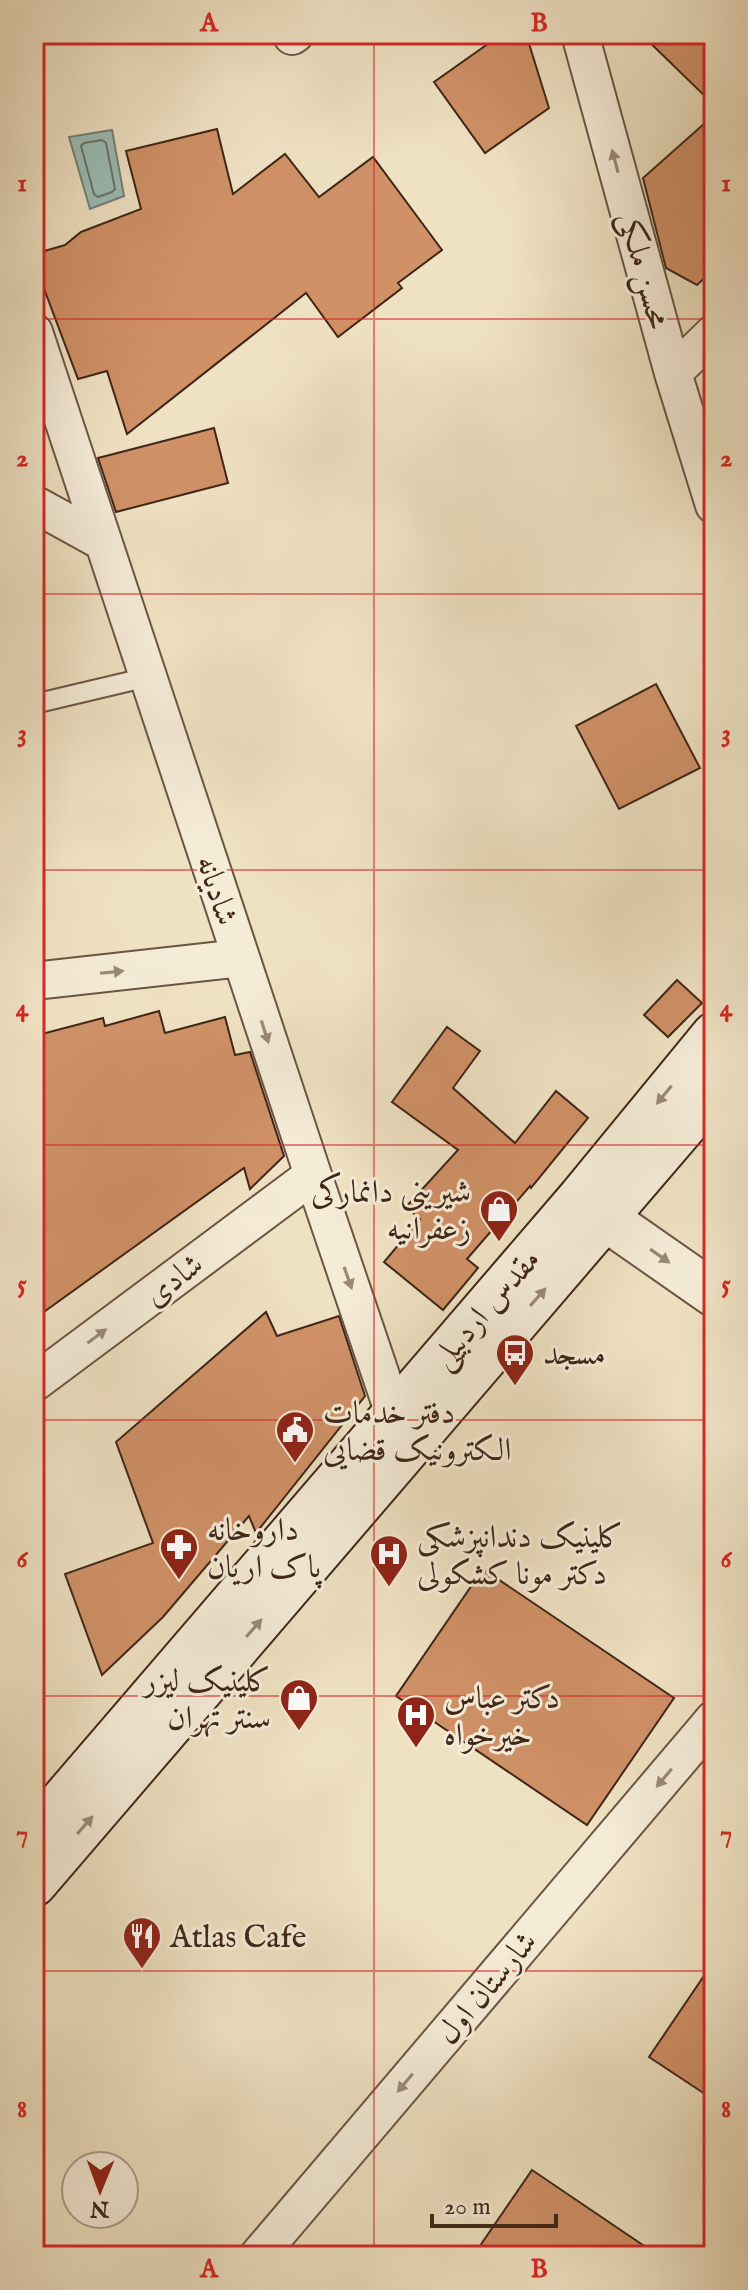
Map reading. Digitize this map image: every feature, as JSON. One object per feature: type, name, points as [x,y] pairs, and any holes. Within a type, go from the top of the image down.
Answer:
[{"type":"main road","name":"مقدس اردبیلی","points":[[593,1208],[714,1035]]},
{"type":"main road","name":"مقدس اردبیلی","points":[[34,1884],[404,1428],[593,1208],[714,1091]]},
{"type":"main road","points":[[593,1208],[714,1294]]},
{"type":"main road","name":"مقدس اردبیلی","points":[[34,1834],[404,1428]]},
{"type":"street","name":"محسن ملکی","points":[[580,34],[673,373],[714,505]]},
{"type":"street","name":"شادیانه","points":[[34,332],[313,1175],[404,1428]]},
{"type":"street","points":[[673,373],[714,333]]},
{"type":"street","points":[[34,504],[103,542]]},
{"type":"street","points":[[34,981],[241,958]]},
{"type":"street","name":"شادی","points":[[34,1383],[313,1175]]},
{"type":"street","name":"شارستان اول","points":[[258,2256],[714,1719]]},
{"type":"lane","points":[[34,704],[148,677]]},
{"type":"water","points":[[112,130],[124,196],[90,209],[69,137]]},
{"type":"building","points":[[502,34],[526,34],[549,108],[485,153],[434,82]]},
{"type":"building","points":[[641,34],[714,34],[714,105]]},
{"type":"building","points":[[714,115],[714,269],[697,285],[666,268],[643,178]]},
{"type":"building","points":[[217,129],[233,194],[285,154],[319,197],[373,157],[442,250],[398,283],[402,288],[338,337],[306,293],[127,434],[107,371],[78,379],[34,262],[34,254],[65,245],[81,232],[141,209],[126,151]]},
{"type":"building","points":[[214,428],[228,483],[116,512],[98,458]]},
{"type":"building","points":[[656,684],[700,768],[619,809],[576,726]]},
{"type":"building","points":[[677,980],[702,1003],[668,1037],[644,1015]]},
{"type":"building","points":[[159,1011],[165,1033],[225,1017],[235,1055],[250,1052],[284,1156],[250,1189],[244,1168],[34,1319],[34,1036],[103,1018],[105,1026]]},
{"type":"building","points":[[447,1027],[480,1051],[453,1088],[515,1143],[556,1091],[588,1118],[467,1259],[478,1268],[443,1310],[384,1262],[420,1219],[406,1207],[458,1150],[392,1102]]},
{"type":"building","points":[[266,1312],[277,1336],[339,1316],[365,1396],[256,1533],[249,1516],[163,1617],[102,1675],[65,1574],[153,1543],[116,1442]]},
{"type":"building","points":[[483,1569],[674,1698],[587,1825],[396,1696]]},
{"type":"building","points":[[714,1961],[714,2100],[649,2057]]},
{"type":"building","points":[[532,2170],[659,2256],[473,2256]]},
{"type":"place","name":"شیرینی دانمارکی زعفرانیه","points":[[499,1243]]},
{"type":"place","name":"مسجد","points":[[515,1387]]},
{"type":"place","name":"دفتر خدمات الکترونیک قضایی","points":[[295,1464]]},
{"type":"place","name":"داروخانه پاک اریان","points":[[179,1581]]},
{"type":"place","name":"کلینیک دندانپزشکی دکتر مونا کشکولی","points":[[389,1588]]},
{"type":"place","name":"کلینیک لیزر سنتر تهران","points":[[299,1732]]},
{"type":"place","name":"دکتر عباس خیرخواه","points":[[416,1749]]},
{"type":"place","name":"Atlas Cafe","points":[[142,1970]]}]
